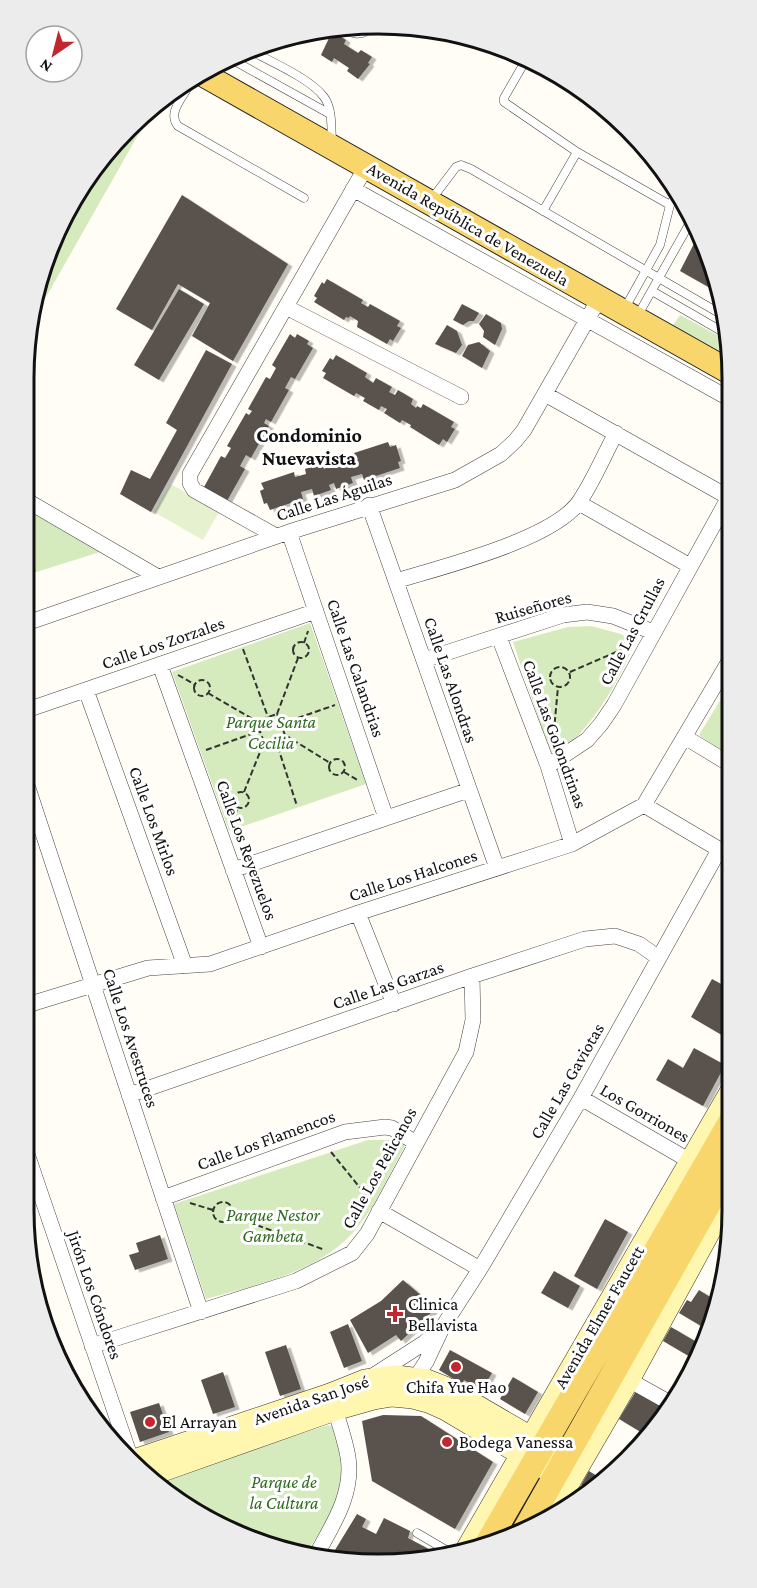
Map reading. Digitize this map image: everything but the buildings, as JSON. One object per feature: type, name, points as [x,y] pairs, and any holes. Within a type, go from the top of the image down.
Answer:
[{"type":"main road","name":"Avenida República de Venezuela","points":[[211,79],[430,203],[593,309],[629,316],[722,368]]},
{"type":"main road","name":"Avenida Elmer Faucett","points":[[492,1534],[532,1449],[719,1174]]},
{"type":"main road","name":"Avenida Elmer Faucett","points":[[535,1516],[568,1470],[719,1174]]},
{"type":"street","points":[[282,534],[194,490],[190,483],[190,474],[366,166]]},
{"type":"street","points":[[353,189],[593,309],[722,394]]},
{"type":"street","points":[[286,307],[462,397]]},
{"type":"street","name":"Calle Las Águilas","points":[[34,620],[282,534],[455,480],[501,454],[524,430],[593,309]]},
{"type":"street","points":[[545,394],[722,493]]},
{"type":"street","points":[[396,581],[514,543],[559,520],[579,503],[616,433]]},
{"type":"street","points":[[579,503],[690,566]]},
{"type":"street","points":[[34,505],[158,577]]},
{"type":"street","name":"Calle Las Alondras","points":[[369,505],[497,868]]},
{"type":"street","name":"Calle Las Grullas","points":[[550,765],[586,740],[602,724],[722,511]]},
{"type":"street","name":"Calle Las Calandrias","points":[[282,534],[316,611],[386,818]]},
{"type":"street","name":"Calle Los Zorzales","points":[[34,708],[316,611]]},
{"type":"street","name":"Ruiseñores","points":[[424,660],[563,615],[587,612],[613,616],[652,634]]},
{"type":"street","name":"Calle Las Golondrinas","points":[[499,637],[550,765],[572,844]]},
{"type":"street","name":"Calle Los Reyezuelos","points":[[160,664],[261,947]]},
{"type":"street","points":[[722,677],[644,805],[722,852]]},
{"type":"street","name":"Calle Los Mirlos","points":[[86,690],[185,966]]},
{"type":"street","points":[[685,737],[722,760]]},
{"type":"street","points":[[233,870],[469,790]]},
{"type":"street","name":"Calle Los Halcones","points":[[34,1002],[148,968],[210,964],[358,913],[572,844],[644,805]]},
{"type":"street","name":"Calle Los Avestruces","points":[[34,806],[201,1312]]},
{"type":"street","name":"Calle Las Gaviotas","points":[[392,1396],[406,1389],[417,1378],[442,1328],[480,1269],[581,1098],[659,958],[722,860]]},
{"type":"street","points":[[358,913],[394,1004]]},
{"type":"street","name":"Calle Las Garzas","points":[[129,1095],[585,939],[615,936],[639,944],[659,958]]},
{"type":"street","name":"Calle Los Pelicanos","points":[[92,1346],[296,1281],[352,1253],[367,1234],[466,1052],[473,1020],[472,976]]},
{"type":"street","name":"Los Gorriones","points":[[581,1098],[719,1174]]},
{"type":"street","name":"Calle Los Flamencos","points":[[163,1198],[345,1132],[392,1128],[416,1143]]},
{"type":"street","name":"Avenida Elmer Faucett","points":[[554,1505],[568,1470],[628,1380],[719,1174],[722,1155]]},
{"type":"street","name":"Jirón Los Cóndores","points":[[34,1175],[125,1442]]},
{"type":"street","points":[[379,1211],[480,1269]]},
{"type":"street","name":"Calle Las Gaviotas","points":[[365,1380],[424,1343],[442,1328]]},
{"type":"street","name":"Avenida San José","points":[[157,1472],[333,1402],[365,1380],[384,1377],[417,1378],[445,1387],[532,1449],[568,1470]]},
{"type":"street","points":[[628,1380],[665,1400]]},
{"type":"street","name":"Avenida San José","points":[[141,1458],[333,1402],[392,1396],[428,1402],[532,1449]]},
{"type":"street","points":[[320,1548],[339,1512],[348,1485],[348,1456],[333,1402]]},
{"type":"street","name":"Avenida Elmer Faucett","points":[[472,1541],[532,1449]]},
{"type":"lane","points":[[262,55],[312,85],[325,98],[330,114],[332,147]]},
{"type":"lane","points":[[240,64],[330,114]]},
{"type":"lane","points":[[522,66],[504,98],[504,102],[577,152],[670,205]]},
{"type":"lane","points":[[184,94],[173,113],[173,121],[178,126],[304,198]]},
{"type":"lane","points":[[543,211],[577,152]]},
{"type":"lane","points":[[430,203],[456,167],[461,165],[716,311]]},
{"type":"lane","points":[[629,316],[646,271],[660,245],[672,200]]},
{"type":"lane","points":[[629,316],[652,291],[688,227]]},
{"type":"lane","points":[[652,291],[719,330]]},
{"type":"lane","points":[[417,1533],[442,1548]]},
{"type":"path","points":[[570,672],[652,634]]},
{"type":"path","points":[[239,637],[268,717]]},
{"type":"path","points":[[302,642],[307,645],[309,652],[304,658],[298,658],[294,655],[293,647],[302,642]]},
{"type":"path","points":[[298,658],[278,714],[281,724],[285,735],[330,763]]},
{"type":"path","points":[[562,666],[570,672],[569,682],[564,686],[558,687],[550,681],[551,671],[556,667],[562,666]]},
{"type":"path","points":[[198,681],[205,681],[210,687],[208,693],[202,696],[196,695],[193,690],[194,684],[198,681]]},
{"type":"path","points":[[550,765],[558,687]]},
{"type":"path","points":[[208,693],[256,721],[260,731],[264,742],[244,792]]},
{"type":"path","points":[[281,724],[346,701]]},
{"type":"path","points":[[256,721],[278,714]]},
{"type":"path","points":[[192,755],[260,731]]},
{"type":"path","points":[[264,742],[285,735]]},
{"type":"path","points":[[275,738],[297,807]]},
{"type":"path","points":[[330,763],[336,759],[341,760],[345,764],[344,772]]},
{"type":"path","points":[[330,763],[330,771],[334,775],[344,772]]},
{"type":"path","points":[[344,772],[364,783]]},
{"type":"path","points":[[244,792],[249,796],[248,804],[244,808],[238,808],[234,804],[234,796],[244,792]]},
{"type":"path","points":[[230,829],[238,808]]},
{"type":"path","points":[[321,1141],[379,1211]]},
{"type":"path","points":[[219,1203],[225,1203],[231,1206],[232,1216],[228,1221],[221,1222],[215,1219],[213,1210],[219,1203]]},
{"type":"path","points":[[232,1216],[345,1257]]},
{"type":"green space","points":[[141,130],[43,303],[61,247],[81,206],[106,169]]},
{"type":"green space","points":[[680,315],[720,337],[722,361],[669,331]]},
{"type":"green space","points":[[171,484],[219,512],[203,540],[154,512]]},
{"type":"green space","points":[[34,512],[103,551],[34,573]]},
{"type":"green space","name":"Parque Santa Cecilia","points":[[310,623],[366,784],[229,831],[172,672]]},
{"type":"green space","points":[[591,626],[621,634],[634,642],[617,681],[599,709],[571,742],[550,753],[513,642],[568,627]]},
{"type":"green space","points":[[722,697],[722,752],[699,735]]},
{"type":"green space","name":"Parque Nestor Gambeta","points":[[368,1140],[394,1140],[406,1144],[372,1206],[345,1240],[328,1254],[290,1274],[206,1299],[174,1204]]},
{"type":"green space","name":"Parque de la Cultura","points":[[328,1425],[335,1427],[341,1463],[339,1494],[332,1512],[310,1547],[268,1535],[226,1518],[187,1496],[165,1478]]},
{"type":"place","name":"Clinica Bellavista","points":[[395,1314]]},
{"type":"place","name":"Chifa Yue Hao","points":[[456,1367]]},
{"type":"place","name":"El Arrayan","points":[[150,1422]]},
{"type":"place","name":"Bodega Vanessa","points":[[447,1442]]},
{"type":"district","name":"Condominio Nuevavista","points":[[309,446]]}]
